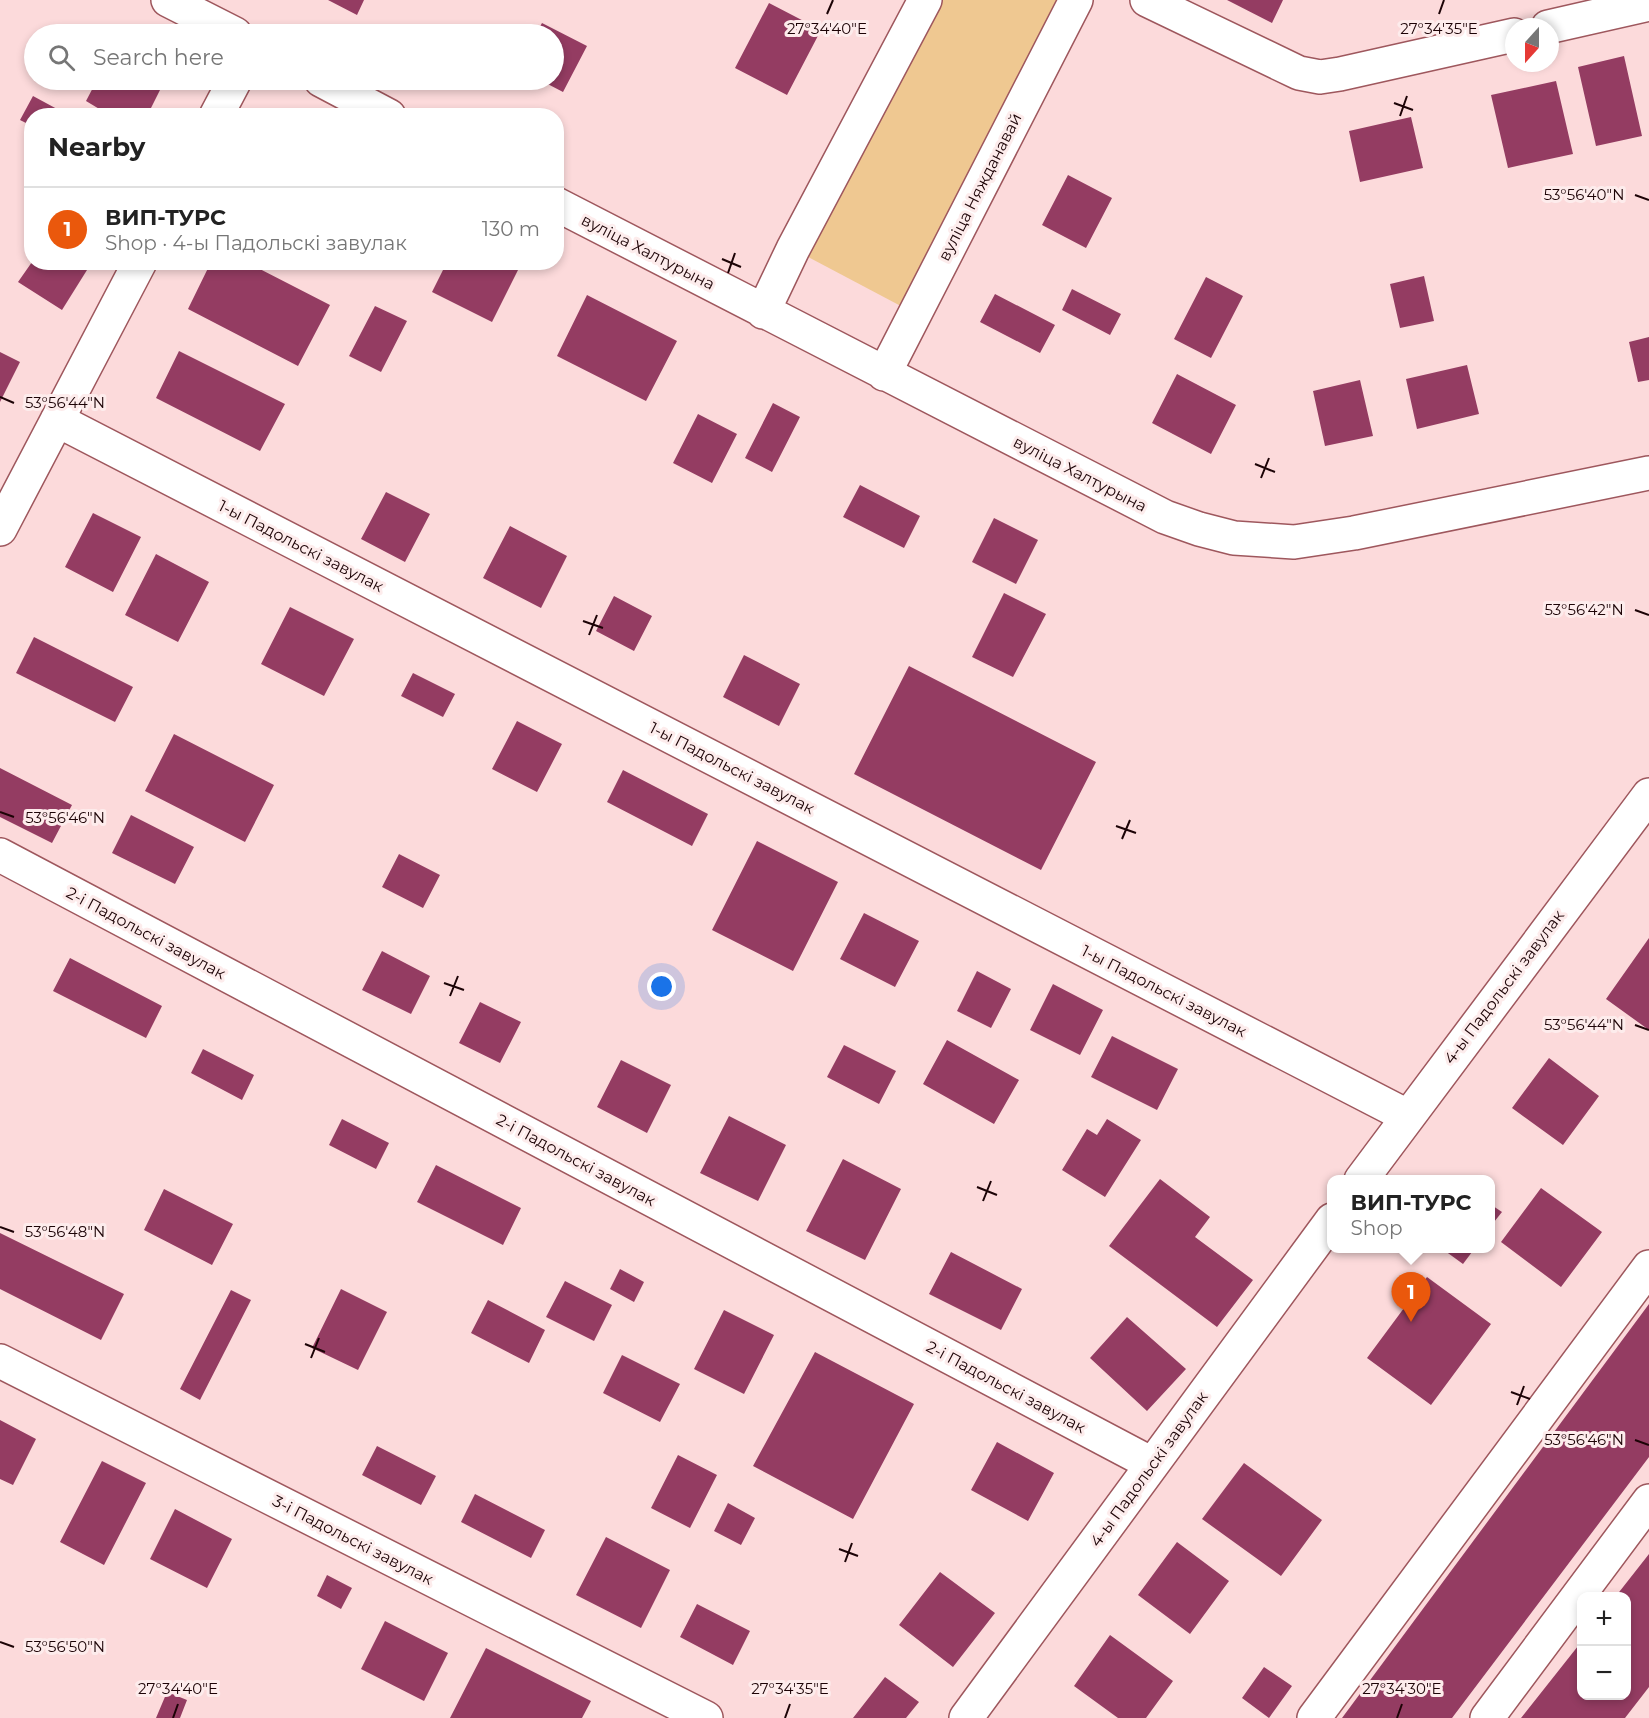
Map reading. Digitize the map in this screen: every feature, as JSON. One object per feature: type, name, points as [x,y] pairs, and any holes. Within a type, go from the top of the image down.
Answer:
[{"type":"street","points":[[168,0],[215,24]]},
{"type":"street","points":[[763,312],[793,249],[925,0]]},
{"type":"street","name":"вуліца Няжданавай","points":[[884,374],[1076,0]]},
{"type":"street","points":[[1147,0],[1299,73],[1320,77],[1505,37]]},
{"type":"street","points":[[1559,24],[1649,4]]},
{"type":"street","points":[[220,108],[230,90]]},
{"type":"street","points":[[340,90],[374,108]]},
{"type":"street","name":"вуліца Халтурына","points":[[564,208],[1165,517],[1234,538],[1294,542],[1354,533],[1649,473]]},
{"type":"street","points":[[0,529],[136,270]]},
{"type":"street","name":"1-ы Падольскі завулак","points":[[57,420],[1407,1116]]},
{"type":"street","name":"4-ы Падольскі завулак","points":[[1364,1175],[1649,795]]},
{"type":"street","name":"2-і Падольскі завулак","points":[[0,855],[1152,1464]]},
{"type":"street","name":"4-ы Падольскі завулак","points":[[966,1718],[1327,1227]]},
{"type":"street","points":[[1314,1718],[1649,1267]]},
{"type":"street","name":"3-і Падольскі завулак","points":[[0,1361],[706,1718]]},
{"type":"street","points":[[1487,1718],[1649,1501]]},
{"type":"shaded area","points":[[925,0],[1076,0],[914,313],[793,249]]},
{"type":"building","points":[[328,0],[364,0],[357,15]]},
{"type":"building","points":[[1227,0],[1283,0],[1272,23]]},
{"type":"building","points":[[769,3],[821,30],[787,95],[735,68]]},
{"type":"building","points":[[564,34],[587,46],[563,92],[559,90],[564,90]]},
{"type":"building","points":[[1624,56],[1642,136],[1596,146],[1578,67]]},
{"type":"building","points":[[1556,81],[1573,154],[1508,168],[1491,95]]},
{"type":"building","points":[[92,90],[160,90],[151,108],[98,108],[86,101]]},
{"type":"building","points":[[33,96],[55,108],[26,108]]},
{"type":"building","points":[[1411,117],[1423,168],[1360,182],[1349,131]]},
{"type":"building","points":[[1068,175],[1112,198],[1086,248],[1042,225]]},
{"type":"building","points":[[26,270],[87,270],[62,310],[18,282]]},
{"type":"building","points":[[207,270],[262,270],[330,305],[298,366],[188,309]]},
{"type":"building","points":[[443,270],[518,270],[492,322],[432,292]]},
{"type":"building","points":[[1424,276],[1434,321],[1400,328],[1390,284]]},
{"type":"building","points":[[1206,277],[1243,296],[1211,358],[1174,339]]},
{"type":"building","points":[[1072,289],[1121,314],[1110,335],[1062,310]]},
{"type":"building","points":[[995,294],[1055,325],[1040,353],[980,322]]},
{"type":"building","points":[[587,295],[677,341],[646,401],[557,356]]},
{"type":"building","points":[[375,306],[407,321],[381,372],[349,356]]},
{"type":"building","points":[[1649,337],[1649,380],[1638,382],[1629,342]]},
{"type":"building","points":[[179,351],[285,404],[260,451],[156,398]]},
{"type":"building","points":[[0,352],[20,362],[0,402]]},
{"type":"building","points":[[1467,365],[1479,414],[1417,429],[1406,379]]},
{"type":"building","points":[[1177,374],[1236,405],[1211,454],[1152,423]]},
{"type":"building","points":[[1360,380],[1373,436],[1325,446],[1313,391]]},
{"type":"building","points":[[773,403],[800,417],[772,472],[745,458]]},
{"type":"building","points":[[698,414],[737,434],[712,483],[673,463]]},
{"type":"building","points":[[860,485],[920,516],[904,548],[843,517]]},
{"type":"building","points":[[386,492],[430,514],[405,562],[361,539]]},
{"type":"building","points":[[93,513],[141,537],[113,592],[65,567]]},
{"type":"building","points":[[994,518],[1038,540],[1016,584],[972,562]]},
{"type":"building","points":[[510,526],[567,556],[541,608],[483,578]]},
{"type":"building","points":[[156,554],[209,582],[178,642],[125,615]]},
{"type":"building","points":[[1004,593],[1046,614],[1013,677],[972,657]]},
{"type":"building","points":[[614,596],[652,616],[634,651],[596,631]]},
{"type":"building","points":[[290,607],[354,639],[324,696],[261,664]]},
{"type":"building","points":[[34,637],[133,687],[115,722],[16,673]]},
{"type":"building","points":[[744,655],[800,684],[779,726],[723,697]]},
{"type":"building","points":[[909,666],[1096,762],[1041,870],[854,774]]},
{"type":"building","points":[[413,673],[455,694],[443,717],[401,696]]},
{"type":"building","points":[[517,721],[562,744],[537,792],[492,769]]},
{"type":"building","points":[[174,734],[274,785],[245,842],[145,791]]},
{"type":"building","points":[[0,768],[72,805],[52,843],[0,817]]},
{"type":"building","points":[[623,770],[708,814],[692,846],[607,802]]},
{"type":"building","points":[[131,815],[194,847],[175,884],[112,853]]},
{"type":"building","points":[[757,841],[838,882],[793,971],[712,930]]},
{"type":"building","points":[[399,854],[440,875],[423,908],[382,887]]},
{"type":"building","points":[[864,913],[919,941],[895,987],[840,959]]},
{"type":"building","points":[[1649,938],[1649,1030],[1606,999]]},
{"type":"building","points":[[382,951],[430,976],[411,1014],[362,990]]},
{"type":"building","points":[[70,958],[162,1006],[146,1038],[53,991]]},
{"type":"building","points":[[977,971],[1011,989],[991,1028],[957,1011]]},
{"type":"building","points":[[1053,984],[1103,1010],[1080,1055],[1030,1030]]},
{"type":"building","points":[[480,1002],[521,1022],[500,1063],[459,1043]]},
{"type":"building","points":[[1112,1036],[1178,1069],[1157,1110],[1091,1077]]},
{"type":"building","points":[[947,1040],[1019,1080],[994,1124],[923,1084]]},
{"type":"building","points":[[844,1045],[896,1071],[879,1104],[827,1077]]},
{"type":"building","points":[[203,1049],[254,1075],[242,1100],[191,1073]]},
{"type":"building","points":[[1549,1058],[1599,1096],[1563,1145],[1512,1108]]},
{"type":"building","points":[[621,1060],[671,1085],[647,1133],[597,1107]]},
{"type":"building","points":[[729,1116],[786,1145],[758,1201],[700,1173]]},
{"type":"building","points":[[342,1119],[389,1143],[376,1169],[329,1145]]},
{"type":"building","points":[[1107,1119],[1141,1140],[1105,1197],[1062,1170],[1087,1129],[1097,1135]]},
{"type":"building","points":[[843,1159],[901,1189],[865,1260],[806,1231]]},
{"type":"building","points":[[436,1165],[521,1208],[503,1245],[417,1202]]},
{"type":"building","points":[[1160,1179],[1210,1217],[1195,1237],[1253,1280],[1217,1327],[1109,1246]]},
{"type":"building","points":[[1541,1188],[1602,1232],[1561,1287],[1501,1242]]},
{"type":"building","points":[[164,1189],[233,1224],[212,1265],[144,1230]]},
{"type":"building","points":[[1495,1207],[1502,1212],[1495,1221]]},
{"type":"building","points":[[0,1233],[124,1294],[101,1340],[0,1289]]},
{"type":"building","points":[[951,1252],[1022,1289],[1001,1330],[929,1294]]},
{"type":"building","points":[[1448,1253],[1471,1253],[1463,1264]]},
{"type":"building","points":[[620,1269],[644,1282],[634,1302],[610,1289]]},
{"type":"building","points":[[1427,1277],[1491,1324],[1431,1405],[1367,1358]]},
{"type":"building","points":[[565,1281],[612,1305],[594,1341],[546,1317]]},
{"type":"building","points":[[341,1289],[387,1312],[358,1370],[312,1348]]},
{"type":"building","points":[[231,1290],[251,1300],[200,1400],[180,1389]]},
{"type":"building","points":[[488,1300],[545,1330],[529,1363],[471,1333]]},
{"type":"building","points":[[1649,1304],[1649,1457],[1452,1718],[1342,1718]]},
{"type":"building","points":[[724,1310],[774,1335],[744,1394],[694,1369]]},
{"type":"building","points":[[1127,1317],[1186,1369],[1147,1411],[1090,1358]]},
{"type":"building","points":[[815,1352],[914,1404],[853,1519],[753,1466]]},
{"type":"building","points":[[622,1355],[680,1384],[660,1422],[603,1393]]},
{"type":"building","points":[[0,1420],[36,1439],[13,1485],[0,1479]]},
{"type":"building","points":[[997,1442],[1054,1473],[1028,1521],[971,1490]]},
{"type":"building","points":[[377,1446],[436,1476],[421,1505],[362,1475]]},
{"type":"building","points":[[678,1455],[717,1475],[690,1528],[651,1508]]},
{"type":"building","points":[[102,1461],[146,1483],[104,1565],[60,1542]]},
{"type":"building","points":[[1244,1463],[1322,1520],[1281,1576],[1202,1519]]},
{"type":"building","points":[[475,1494],[545,1530],[531,1558],[461,1522]]},
{"type":"building","points":[[728,1503],[755,1518],[741,1545],[714,1531]]},
{"type":"building","points":[[175,1509],[232,1539],[207,1588],[150,1559]]},
{"type":"building","points":[[606,1537],[670,1570],[641,1628],[576,1595]]},
{"type":"building","points":[[1177,1542],[1229,1581],[1190,1634],[1138,1595]]},
{"type":"building","points":[[1649,1554],[1649,1687],[1625,1718],[1521,1718],[1577,1647],[1577,1700],[1631,1700],[1631,1592],[1619,1592]]},
{"type":"building","points":[[940,1572],[995,1613],[953,1667],[899,1625]]},
{"type":"building","points":[[327,1575],[352,1588],[341,1609],[317,1596]]},
{"type":"building","points":[[697,1604],[750,1631],[733,1665],[680,1637]]},
{"type":"building","points":[[385,1621],[448,1653],[424,1701],[361,1669]]},
{"type":"building","points":[[1110,1635],[1173,1681],[1146,1718],[1118,1718],[1074,1686]]},
{"type":"building","points":[[486,1648],[591,1701],[582,1718],[450,1718]]},
{"type":"building","points":[[1264,1667],[1292,1686],[1269,1718],[1242,1698]]},
{"type":"building","points":[[885,1677],[919,1702],[906,1718],[853,1718]]},
{"type":"building","points":[[167,1692],[187,1700],[180,1718],[156,1718]]},
{"type":"place","name":"ВИП-ТУРС","points":[[1411,1322]]}]
